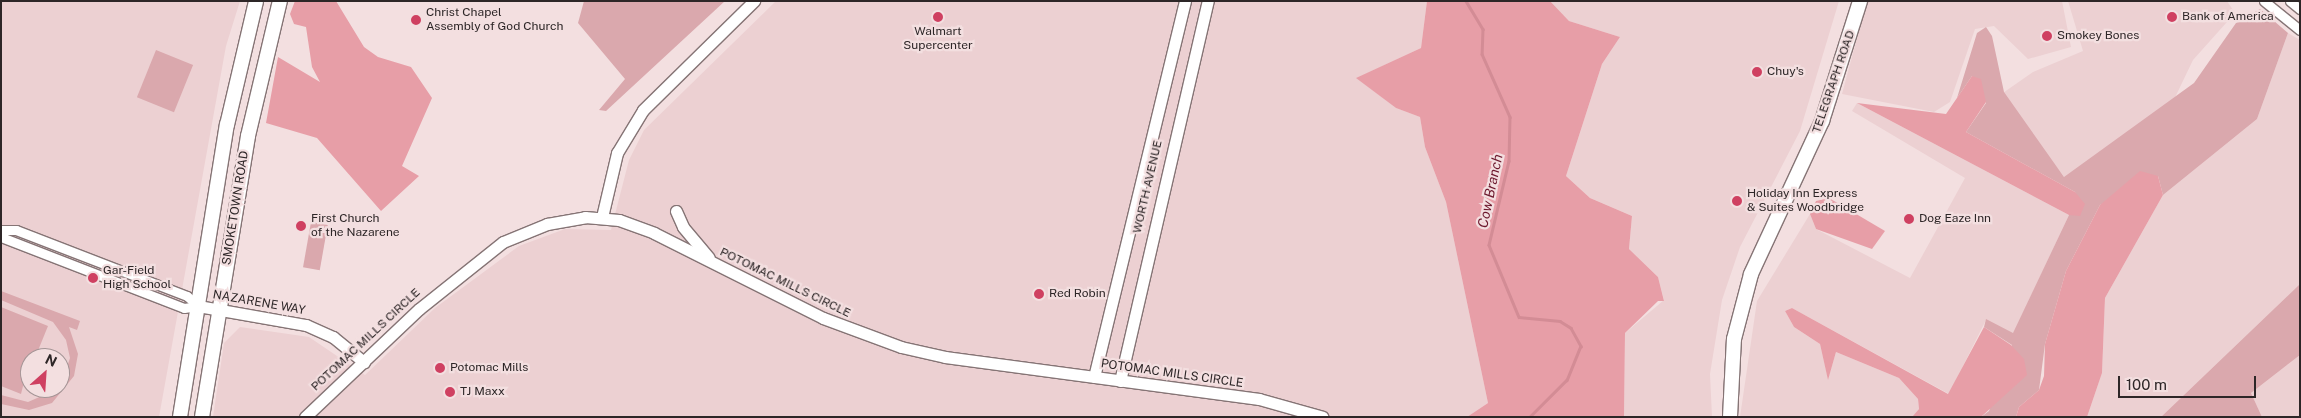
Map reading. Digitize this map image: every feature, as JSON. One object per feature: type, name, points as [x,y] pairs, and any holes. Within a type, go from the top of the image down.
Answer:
[{"type":"main road","name":"SMOKETOWN ROAD","points":[[180,417],[227,125],[256,1]]},
{"type":"main road","name":"SMOKETOWN ROAD","points":[[202,417],[257,88],[280,1]]},
{"type":"main road","name":"TELEGRAPH ROAD","points":[[1730,417],[1734,340],[1751,274],[1822,121],[1860,1]]},
{"type":"street","points":[[602,217],[617,153],[643,110],[754,1]]},
{"type":"street","name":"WORTH AVENUE","points":[[1094,377],[1185,1]]},
{"type":"street","name":"WORTH AVENUE","points":[[1120,381],[1136,301],[1208,1]]},
{"type":"street","points":[[2264,1],[2300,30]]},
{"type":"street","points":[[2290,1],[2300,9]]},
{"type":"street","points":[[676,211],[683,227],[714,263]]},
{"type":"street","name":"POTOMAC MILLS CIRCLE","points":[[305,417],[419,309],[503,242],[547,224],[602,217],[654,233],[838,325],[901,347],[1120,381],[1259,399],[1323,417]]},
{"type":"street","points":[[1,230],[16,230],[178,292],[198,306]]},
{"type":"street","points":[[1,237],[184,308],[198,306]]},
{"type":"street","name":"NAZARENE WAY","points":[[198,306],[220,312],[306,325],[333,337],[364,362]]},
{"type":"shaded area","name":"Gar-Field High School","points":[[1,1],[240,1],[226,46],[159,417],[1,417]]},
{"type":"shaded area","points":[[295,1],[336,1],[364,47],[378,57],[411,67],[432,98],[402,166],[419,176],[381,211],[317,138],[266,123],[278,57],[320,82],[312,67],[306,27],[294,24],[290,14]]},
{"type":"shaded area","points":[[584,1],[725,1],[606,111],[599,110],[625,79],[578,23]]},
{"type":"shaded area","name":"Potomac Mills","points":[[776,1],[1427,1],[1421,48],[1357,78],[1396,108],[1420,117],[1425,147],[1446,202],[1488,403],[1467,417],[213,417],[224,343],[240,327],[309,337],[365,375],[435,308],[519,246],[565,229],[611,230],[629,160],[644,130]]},
{"type":"shaded area","points":[[1427,1],[1550,1],[1569,21],[1620,37],[1602,64],[1566,176],[1590,198],[1632,216],[1629,249],[1658,277],[1664,301],[1658,301],[1625,333],[1624,417],[1467,417],[1488,403],[1446,202],[1425,147],[1420,117],[1396,108],[1356,78],[1421,48]]},
{"type":"shaded area","points":[[1550,1],[1839,1],[1800,131],[1740,247],[1722,300],[1710,374],[1712,417],[1624,417],[1625,333],[1664,300],[1658,277],[1629,249],[1632,216],[1590,198],[1566,176],[1602,64],[1620,37],[1569,21]]},
{"type":"shaded area","points":[[1867,1],[2062,1],[2071,47],[2028,59],[1994,26],[1975,29],[1950,102],[1934,112],[1842,94]]},
{"type":"shaded area","points":[[2068,1],[2227,1],[2235,13],[2193,60],[2169,110],[2069,183],[2000,95],[2033,72],[2083,51]]},
{"type":"shaded area","points":[[2260,9],[2288,33],[2257,119],[2163,195],[2158,176],[2100,205],[2066,271],[2045,344],[2039,390],[2019,407],[2016,417],[1981,417],[1989,411],[2012,345],[1984,327],[1986,319],[2013,333],[2069,215],[2080,215],[2075,192],[1966,132],[1986,103],[1972,76],[1957,98],[1977,33],[1986,27],[1992,36],[2004,92],[2064,177],[2194,83],[2236,23]]},
{"type":"shaded area","points":[[2288,33],[2300,40],[2300,284],[2161,417],[2087,417],[2102,373],[2105,298],[2163,195],[2257,119]]},
{"type":"shaded area","points":[[156,50],[193,65],[174,112],[137,97]]},
{"type":"shaded area","points":[[1972,76],[1981,79],[1986,102],[1966,132],[2075,192],[2085,204],[2080,216],[2069,215],[1857,103],[1946,114]]},
{"type":"shaded area","points":[[1857,103],[2069,215],[2013,334],[1986,320],[1949,394],[1792,308],[1785,311],[1794,327],[1820,344],[1828,379],[1836,352],[1899,378],[1918,399],[1919,409],[1912,417],[1740,417],[1757,301],[1810,214],[1816,229],[1910,278],[1965,178],[1852,111]]},
{"type":"shaded area","points":[[2140,171],[2158,176],[2163,195],[2105,298],[2102,373],[2087,417],[2016,417],[2019,407],[2039,390],[2044,376],[2045,344],[2066,271],[2100,205]]},
{"type":"shaded area","points":[[1829,198],[1885,231],[1872,249],[1816,229],[1810,214],[1816,201]]},
{"type":"shaded area","points":[[311,222],[328,225],[320,270],[303,267]]},
{"type":"shaded area","points":[[2300,284],[2300,355],[2251,393],[2262,417],[2161,417]]},
{"type":"shaded area","points":[[1,291],[80,321],[77,330],[69,327],[78,354],[74,376],[70,381],[70,348],[68,348],[66,340],[53,322],[1,300]]},
{"type":"shaded area","points":[[1,307],[48,326],[39,348],[20,348],[20,394],[1,386]]},
{"type":"shaded area","points":[[1792,308],[1948,394],[1984,327],[2011,345],[2024,359],[2027,375],[1981,417],[1912,417],[1919,409],[1918,399],[1899,378],[1836,352],[1828,380],[1820,344],[1794,327],[1785,311]]},
{"type":"shaded area","points":[[2300,355],[2300,417],[2262,417],[2251,393]]},
{"type":"shaded area","points":[[1,395],[28,402],[37,398],[56,398],[52,403],[29,410],[1,404]]},
{"type":"waterway","name":"Cow Branch","points":[[1466,1],[1483,29],[1482,54],[1510,117],[1509,161],[1489,245],[1519,317],[1560,321],[1571,328],[1581,346],[1567,380],[1530,417]]},
{"type":"place","name":"Walmart Supercenter","points":[[938,17]]},
{"type":"place","name":"Bank of America","points":[[2172,17]]},
{"type":"place","name":"Christ Chapel Assembly of God Church","points":[[416,20]]},
{"type":"place","name":"Smokey Bones","points":[[2047,36]]},
{"type":"place","name":"Chuy's","points":[[1757,72]]},
{"type":"place","name":"Holiday Inn Express & Suites Woodbridge","points":[[1737,201]]},
{"type":"place","name":"Dog Eaze Inn","points":[[1909,219]]},
{"type":"place","name":"First Church of the Nazarene","points":[[301,226]]},
{"type":"place","name":"Gar-Field High School","points":[[93,278]]},
{"type":"place","name":"Red Robin","points":[[1039,294]]},
{"type":"place","name":"Potomac Mills","points":[[440,368]]},
{"type":"place","name":"TJ Maxx","points":[[450,392]]}]
